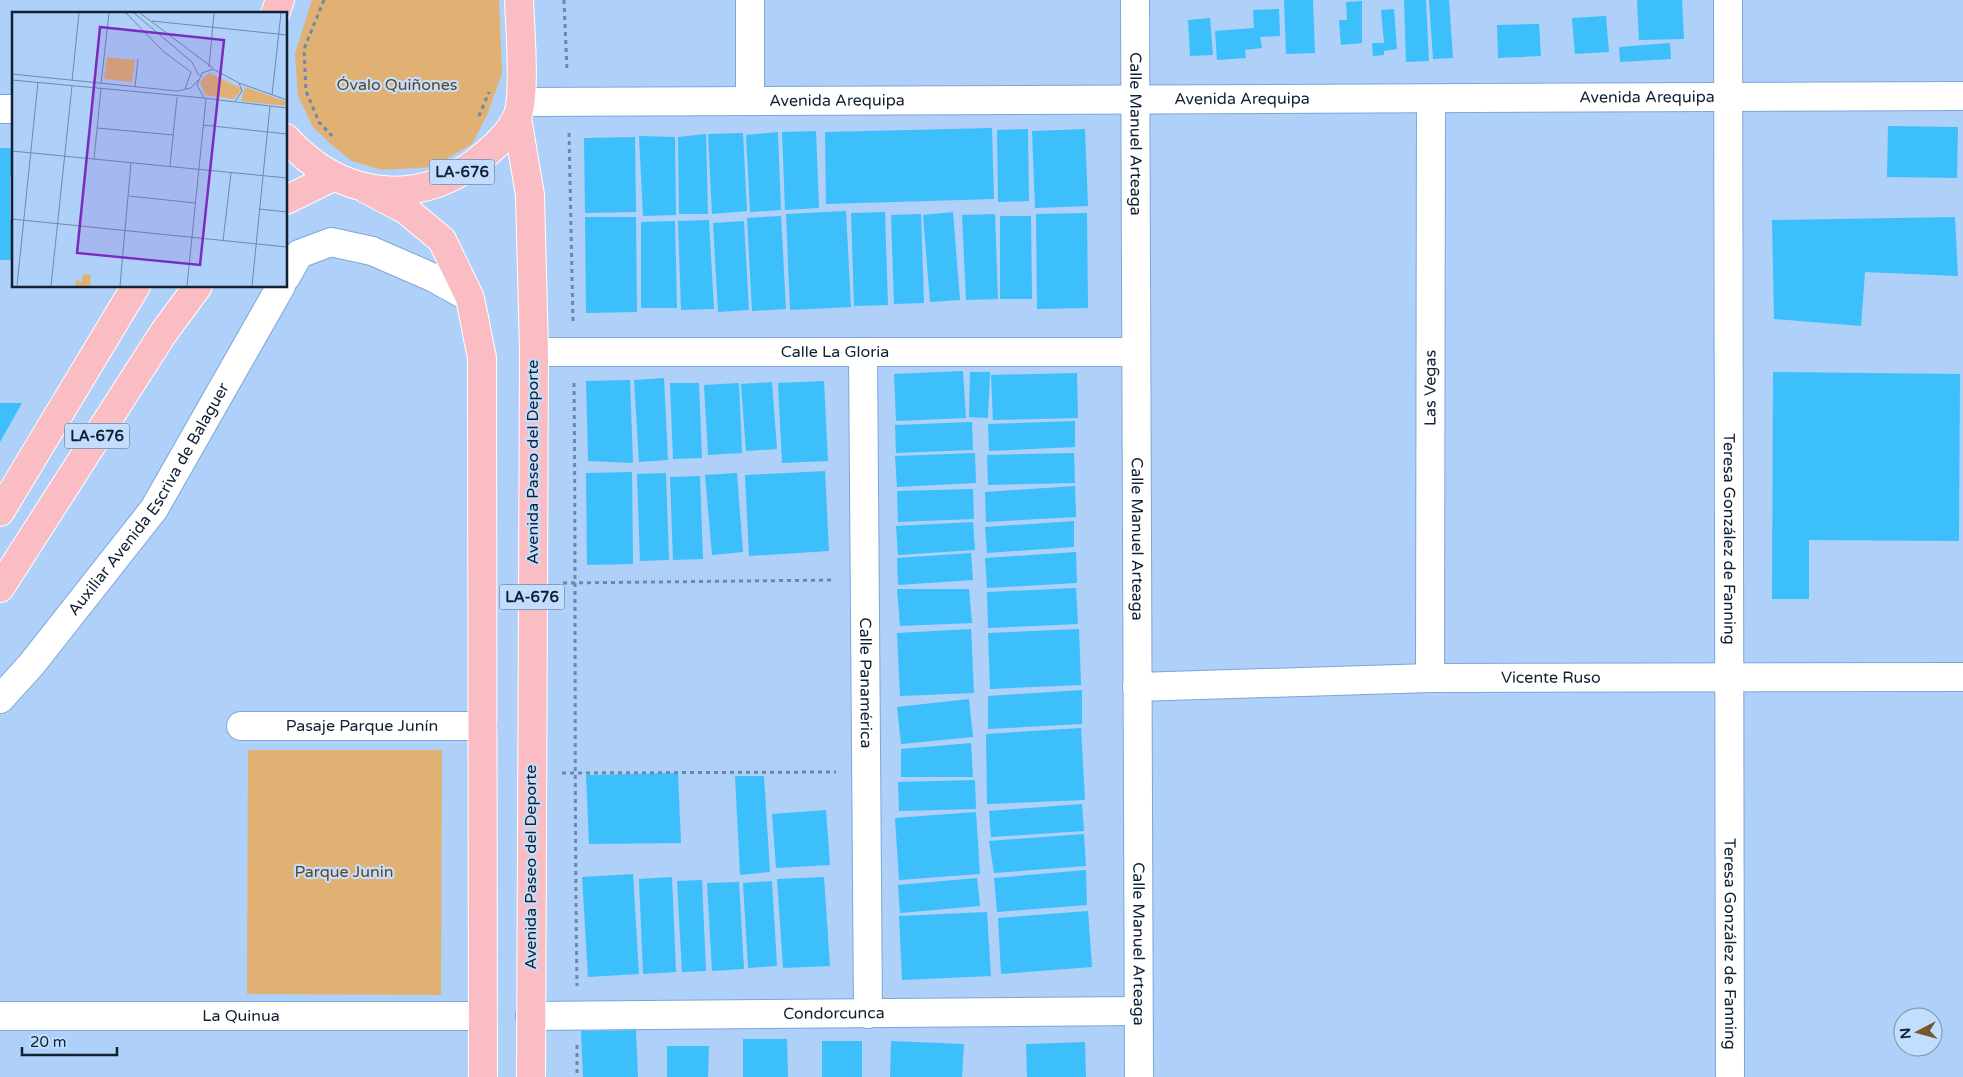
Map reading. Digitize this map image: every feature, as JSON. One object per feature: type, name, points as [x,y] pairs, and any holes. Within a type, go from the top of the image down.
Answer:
[{"type":"main road","points":[[276,12],[280,0]]},
{"type":"main road","name":"LA-676","points":[[366,189],[408,191],[456,177],[494,148],[519,110],[519,0]]},
{"type":"main road","name":"Avenida Paseo del Deporte","points":[[519,110],[530,195],[534,352],[531,1077]]},
{"type":"main road","name":"LA-676","points":[[288,140],[303,157],[333,176],[366,189],[406,210],[442,240],[470,298],[482,358],[483,1077]]},
{"type":"main road","points":[[288,199],[333,176]]},
{"type":"main road","name":"LA-676","points":[[0,512],[135,288]]},
{"type":"main road","name":"LA-676","points":[[0,588],[164,332],[197,288]]},
{"type":"street","points":[[750,0],[750,101]]},
{"type":"street","name":"Calle Manuel Arteaga","points":[[1134,0],[1139,1077]]},
{"type":"street","name":"Teresa González de Fanning","points":[[1728,0],[1730,1077]]},
{"type":"street","name":"Avenida Arequipa","points":[[519,110],[568,101],[1963,96]]},
{"type":"street","name":"Las Vegas","points":[[1430,678],[1431,99]]},
{"type":"street","points":[[288,273],[299,254],[330,242],[372,251],[434,278],[470,298]]},
{"type":"street","name":"Auxiliar Avenida Escriva de Balaguer","points":[[0,699],[31,666],[154,509],[280,288]]},
{"type":"street","name":"Calle La Gloria","points":[[534,352],[1136,352]]},
{"type":"street","name":"Calle Panamérica","points":[[863,352],[868,1014]]},
{"type":"street","name":"Vicente Ruso","points":[[1137,687],[1430,678],[1963,677]]},
{"type":"street","name":"Pasaje Parque Junín","points":[[241,726],[483,726]]},
{"type":"street","name":"Condorcunca","points":[[530,1016],[1138,1011]]},
{"type":"street","name":"La Quinua","points":[[0,1016],[483,1016]]},
{"type":"path","points":[[324,0],[304,49],[306,91],[320,122],[338,143]]},
{"type":"path","points":[[564,0],[574,352],[576,583],[574,773],[577,1077]]},
{"type":"path","points":[[474,124],[490,89]]},
{"type":"path","points":[[532,584],[865,580]]},
{"type":"path","points":[[531,774],[866,772]]},
{"type":"green space","name":"Óvalo Quiñones","points":[[312,0],[499,0],[502,73],[488,113],[472,144],[432,167],[382,170],[352,161],[333,146],[313,127],[298,96],[295,54]]},
{"type":"green space","name":"Parque Junin","points":[[248,750],[442,750],[441,995],[247,994]]},
{"type":"building","points":[[1284,0],[1313,0],[1315,53],[1286,54]]},
{"type":"building","points":[[1404,0],[1426,0],[1429,61],[1406,62]]},
{"type":"building","points":[[1429,0],[1449,0],[1453,58],[1433,59]]},
{"type":"building","points":[[1637,0],[1682,0],[1684,39],[1639,40]]},
{"type":"building","points":[[1362,1],[1362,43],[1341,45],[1339,20],[1347,20],[1346,2]]},
{"type":"building","points":[[1279,9],[1280,36],[1260,37],[1262,48],[1245,50],[1246,58],[1217,60],[1215,31],[1254,28],[1253,10]]},
{"type":"building","points":[[1394,9],[1397,49],[1384,51],[1384,55],[1373,56],[1372,43],[1384,43],[1381,10]]},
{"type":"building","points":[[1606,16],[1609,52],[1575,54],[1572,18]]},
{"type":"building","points":[[1210,18],[1213,55],[1190,56],[1188,20]]},
{"type":"building","points":[[1539,24],[1541,56],[1498,58],[1497,25]]},
{"type":"building","points":[[1670,43],[1671,59],[1620,62],[1619,47]]},
{"type":"building","points":[[1888,126],[1958,127],[1957,178],[1887,177]]},
{"type":"building","points":[[992,128],[994,199],[826,204],[825,132]]},
{"type":"building","points":[[1028,129],[1029,201],[998,202],[997,130]]},
{"type":"building","points":[[1085,129],[1088,206],[1035,208],[1032,131]]},
{"type":"building","points":[[816,131],[819,208],[785,210],[782,132]]},
{"type":"building","points":[[778,132],[781,210],[750,212],[746,135]]},
{"type":"building","points":[[743,133],[747,211],[712,214],[708,134]]},
{"type":"building","points":[[706,134],[708,214],[679,214],[678,137]]},
{"type":"building","points":[[639,136],[675,137],[676,215],[643,216]]},
{"type":"building","points":[[635,137],[636,212],[585,213],[584,138]]},
{"type":"building","points":[[0,148],[12,148],[10,220],[12,220],[12,260],[0,260]]},
{"type":"building","points":[[846,211],[851,307],[790,310],[786,214]]},
{"type":"building","points":[[885,212],[888,305],[854,306],[851,213]]},
{"type":"building","points":[[953,212],[960,300],[930,302],[923,215]]},
{"type":"building","points":[[1087,213],[1088,308],[1037,309],[1036,214]]},
{"type":"building","points":[[921,214],[924,303],[894,304],[891,215]]},
{"type":"building","points":[[995,214],[998,299],[966,300],[962,215]]},
{"type":"building","points":[[781,216],[786,309],[752,311],[747,218]]},
{"type":"building","points":[[1000,216],[1031,216],[1032,299],[1000,299]]},
{"type":"building","points":[[585,217],[636,217],[637,312],[586,313]]},
{"type":"building","points":[[1955,217],[1958,276],[1865,272],[1861,326],[1774,319],[1772,220]]},
{"type":"building","points":[[709,220],[714,309],[681,310],[678,221]]},
{"type":"building","points":[[675,221],[677,308],[641,308],[641,222]]},
{"type":"building","points":[[744,221],[749,310],[718,312],[713,223]]},
{"type":"building","points":[[963,371],[966,418],[896,421],[894,374]]},
{"type":"building","points":[[970,372],[990,372],[988,418],[969,417]]},
{"type":"building","points":[[1773,372],[1960,374],[1959,541],[1809,540],[1809,599],[1772,599]]},
{"type":"building","points":[[1077,373],[1078,418],[993,420],[991,375]]},
{"type":"building","points":[[664,378],[668,460],[639,462],[634,380]]},
{"type":"building","points":[[630,380],[633,463],[588,461],[586,381]]},
{"type":"building","points":[[824,381],[828,461],[782,463],[778,383]]},
{"type":"building","points":[[772,382],[777,449],[746,451],[741,384]]},
{"type":"building","points":[[670,383],[699,383],[702,458],[673,459]]},
{"type":"building","points":[[739,383],[742,453],[708,455],[704,385]]},
{"type":"building","points":[[0,403],[22,403],[0,442]]},
{"type":"building","points":[[1075,421],[1075,447],[989,451],[988,424]]},
{"type":"building","points":[[972,422],[973,450],[896,453],[895,425]]},
{"type":"building","points":[[975,453],[976,483],[897,487],[895,456]]},
{"type":"building","points":[[1074,453],[1075,483],[988,485],[987,455]]},
{"type":"building","points":[[825,471],[829,551],[749,556],[745,475]]},
{"type":"building","points":[[632,472],[633,564],[587,565],[586,473]]},
{"type":"building","points":[[666,473],[669,560],[640,561],[637,474]]},
{"type":"building","points":[[737,473],[743,552],[712,555],[705,475]]},
{"type":"building","points":[[700,476],[703,559],[673,560],[670,477]]},
{"type":"building","points":[[1075,486],[1076,517],[986,522],[985,492]]},
{"type":"building","points":[[973,489],[974,519],[898,522],[897,491]]},
{"type":"building","points":[[1074,521],[1074,547],[987,553],[985,527]]},
{"type":"building","points":[[973,522],[975,550],[898,555],[896,526]]},
{"type":"building","points":[[1076,552],[1077,583],[987,588],[985,558]]},
{"type":"building","points":[[971,553],[973,580],[898,585],[897,558]]},
{"type":"building","points":[[1076,588],[1078,624],[988,628],[987,592]]},
{"type":"building","points":[[897,589],[969,589],[972,623],[900,626]]},
{"type":"building","points":[[971,629],[974,693],[900,696],[897,633]]},
{"type":"building","points":[[1079,629],[1081,685],[990,689],[988,633]]},
{"type":"building","points":[[1082,690],[1082,724],[988,729],[988,696]]},
{"type":"building","points":[[969,699],[973,737],[901,744],[897,707]]},
{"type":"building","points":[[1081,728],[1085,800],[987,804],[986,734]]},
{"type":"building","points":[[971,743],[973,777],[901,777],[901,749]]},
{"type":"building","points":[[678,773],[681,843],[589,844],[586,775]]},
{"type":"building","points":[[735,776],[764,776],[770,872],[740,875]]},
{"type":"building","points":[[975,780],[976,809],[899,811],[898,782]]},
{"type":"building","points":[[1082,804],[1084,831],[991,837],[989,811]]},
{"type":"building","points":[[826,810],[830,865],[776,868],[772,814]]},
{"type":"building","points":[[976,812],[980,874],[899,880],[895,818]]},
{"type":"building","points":[[1084,834],[1086,866],[994,873],[989,841]]},
{"type":"building","points":[[1086,870],[1087,905],[997,912],[994,878]]},
{"type":"building","points":[[633,874],[639,974],[588,977],[582,877]]},
{"type":"building","points":[[672,877],[676,972],[643,974],[639,879]]},
{"type":"building","points":[[824,877],[830,966],[783,968],[777,879]]},
{"type":"building","points":[[977,878],[980,906],[900,913],[898,885]]},
{"type":"building","points":[[702,880],[706,971],[682,972],[677,881]]},
{"type":"building","points":[[772,881],[777,966],[748,968],[743,883]]},
{"type":"building","points":[[739,882],[744,969],[712,971],[707,883]]},
{"type":"building","points":[[1088,911],[1092,967],[1001,974],[998,918]]},
{"type":"building","points":[[987,912],[991,976],[902,980],[899,916]]},
{"type":"building","points":[[636,1030],[638,1077],[583,1077],[581,1031]]},
{"type":"building","points":[[743,1039],[787,1039],[788,1077],[743,1077]]},
{"type":"building","points":[[822,1041],[862,1041],[862,1077],[822,1077]]},
{"type":"building","points":[[891,1041],[964,1044],[962,1077],[890,1077]]},
{"type":"building","points":[[1085,1042],[1086,1077],[1027,1077],[1026,1044]]},
{"type":"building","points":[[667,1046],[709,1046],[708,1077],[667,1077]]}]
